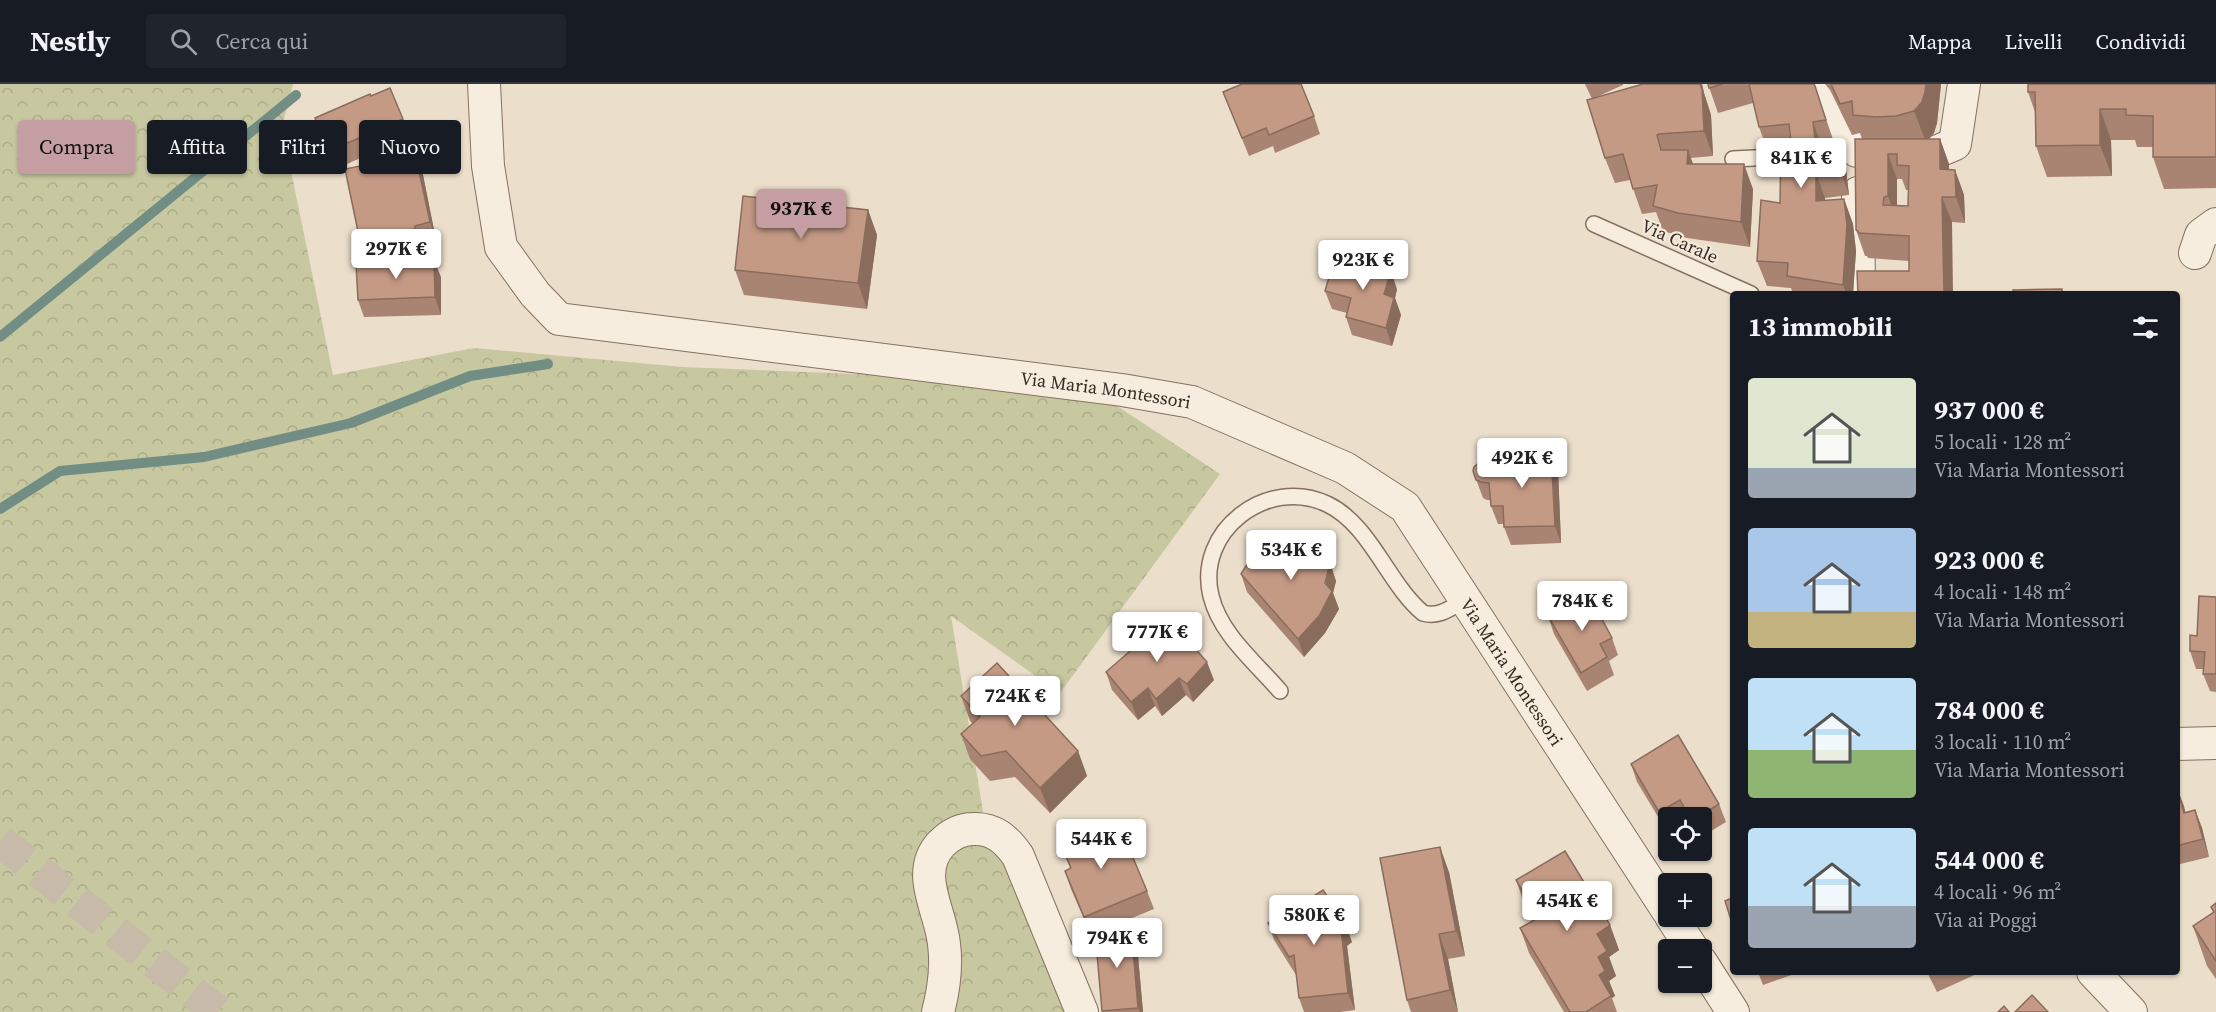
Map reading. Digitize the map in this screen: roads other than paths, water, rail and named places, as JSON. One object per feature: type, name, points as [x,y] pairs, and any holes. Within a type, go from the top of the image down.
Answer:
[{"type":"street","name":"Via Maria Montessori","points":[[484,84],[488,166],[501,247],[535,294],[560,318],[1122,390],[1192,402],[1345,468],[1405,507],[1658,897]]},
{"type":"street","points":[[1816,84],[1852,152],[1859,291]]},
{"type":"street","points":[[1852,152],[1929,155],[1955,144],[1964,84]]},
{"type":"street","points":[[2195,253],[2201,235],[2216,224]]},
{"type":"street","points":[[2180,744],[2216,743]]},
{"type":"street","points":[[938,1012],[946,970],[944,942],[928,878],[929,865],[936,850],[946,838],[957,832],[984,829],[998,834],[1010,843],[1018,856],[1082,1012]]},
{"type":"street","points":[[2096,975],[2131,1012]]},
{"type":"street","points":[[1712,979],[1733,1012]]},
{"type":"lane","points":[[1733,159],[1799,156]]},
{"type":"lane","name":"Via Carale","points":[[1594,224],[1744,291]]},
{"type":"lane","points":[[1280,691],[1230,634],[1218,616],[1210,595],[1209,574],[1213,552],[1223,533],[1237,516],[1255,505],[1278,497],[1302,497],[1326,503],[1344,515],[1359,532],[1423,613],[1432,615],[1441,613],[1465,600]]},
{"type":"waterway","points":[[0,337],[296,95]]},
{"type":"waterway","points":[[0,509],[60,471],[204,457],[351,423],[470,376],[548,364]]},
{"type":"tunnel","points":[[0,841],[218,1012]]}]
